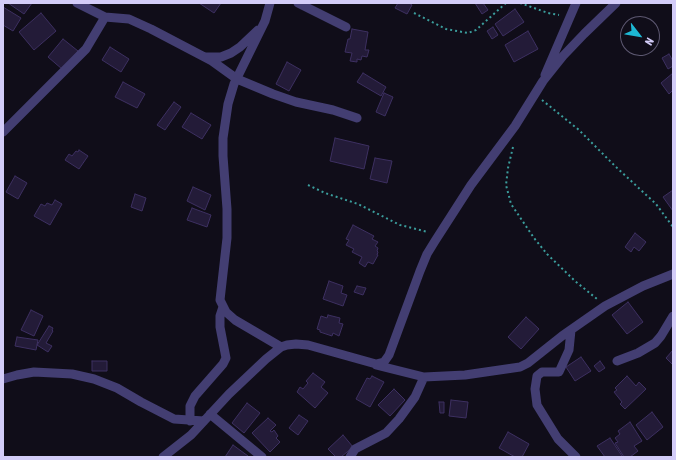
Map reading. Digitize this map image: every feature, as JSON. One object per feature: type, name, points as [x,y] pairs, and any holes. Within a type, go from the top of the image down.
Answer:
[{"type":"street","points":[[77,3],[105,16],[129,19],[151,29],[212,61],[237,79],[291,100],[357,118]]},
{"type":"street","points":[[270,3],[265,21],[234,84],[228,104],[222,156],[227,208],[227,238],[220,300],[226,312],[235,320],[281,347]]},
{"type":"street","points":[[298,3],[346,27]]},
{"type":"street","points":[[543,81],[548,66],[576,3]]},
{"type":"street","points":[[376,364],[384,362],[389,355],[427,254],[471,185],[515,126],[543,81],[563,56],[616,3]]},
{"type":"street","points":[[3,132],[86,49],[105,16]]},
{"type":"street","points":[[205,57],[221,57],[231,53],[252,36],[265,21]]},
{"type":"street","points":[[163,457],[191,435],[229,394],[266,359],[287,344],[308,345],[424,377],[520,368],[528,364],[571,330],[605,306],[643,286],[673,274]]},
{"type":"street","points":[[190,421],[190,406],[195,396],[223,364],[226,358],[220,327],[220,316],[223,307]]},
{"type":"street","points":[[617,361],[638,353],[655,343],[673,316]]},
{"type":"street","points":[[571,330],[570,350],[559,372],[542,372],[537,376],[536,389],[537,405],[558,439],[576,457]]},
{"type":"street","points":[[3,379],[34,372],[72,374],[94,379],[117,388],[174,419],[190,421],[207,417],[262,457]]},
{"type":"street","points":[[350,457],[355,449],[386,433],[399,419],[415,398],[424,377]]},
{"type":"path","points":[[414,13],[446,29],[468,33],[476,30],[506,3]]},
{"type":"path","points":[[520,3],[548,13],[570,16]]},
{"type":"path","points":[[535,94],[579,130],[656,204],[673,227]]},
{"type":"path","points":[[515,126],[514,142],[506,185],[511,204],[534,238],[547,254],[605,306]]},
{"type":"path","points":[[308,185],[325,193],[358,204],[400,225],[439,235]]},
{"type":"building","points":[[8,3],[32,3],[24,14]]},
{"type":"building","points":[[199,3],[221,3],[214,13]]},
{"type":"building","points":[[398,3],[409,3],[412,5],[407,14],[395,8]]},
{"type":"building","points":[[475,3],[483,3],[488,10],[482,14]]},
{"type":"building","points":[[3,7],[21,18],[13,31],[3,25]]},
{"type":"building","points":[[515,9],[524,22],[503,36],[495,24]]},
{"type":"building","points":[[41,13],[56,31],[34,50],[19,32]]},
{"type":"building","points":[[493,27],[498,35],[492,39],[487,31]]},
{"type":"building","points":[[352,29],[368,32],[365,50],[369,50],[367,57],[362,56],[361,60],[357,59],[357,62],[350,61],[352,53],[345,52]]},
{"type":"building","points":[[528,31],[538,49],[514,62],[505,45]]},
{"type":"building","points":[[63,39],[78,51],[62,69],[48,57]]},
{"type":"building","points":[[110,47],[129,59],[121,72],[102,60]]},
{"type":"building","points":[[669,54],[673,61],[673,66],[668,69],[662,58]]},
{"type":"building","points":[[287,62],[301,70],[289,91],[276,84]]},
{"type":"building","points":[[363,73],[386,87],[381,96],[357,82]]},
{"type":"building","points":[[673,73],[673,90],[669,94],[661,83]]},
{"type":"building","points":[[123,82],[145,94],[137,108],[115,97]]},
{"type":"building","points":[[384,93],[393,97],[385,116],[376,112]]},
{"type":"building","points":[[174,102],[181,107],[165,130],[157,125]]},
{"type":"building","points":[[191,113],[211,125],[202,139],[182,127]]},
{"type":"building","points":[[335,138],[369,146],[364,169],[330,161]]},
{"type":"building","points":[[79,150],[88,156],[79,169],[65,160],[69,154],[72,156]]},
{"type":"building","points":[[375,158],[392,161],[387,183],[370,179]]},
{"type":"building","points":[[15,176],[27,183],[18,199],[6,192]]},
{"type":"building","points":[[193,187],[211,195],[205,210],[187,201]]},
{"type":"building","points":[[673,190],[673,211],[663,197]]},
{"type":"building","points":[[135,194],[146,198],[142,211],[131,207]]},
{"type":"building","points":[[55,200],[62,204],[50,225],[34,216],[41,204],[45,206],[47,203],[52,205]]},
{"type":"building","points":[[192,208],[211,215],[207,227],[187,220]]},
{"type":"building","points":[[353,225],[374,236],[372,239],[378,242],[375,246],[378,248],[378,255],[373,264],[368,262],[365,267],[359,263],[362,257],[352,252],[354,249],[346,245],[349,240],[346,239]]},
{"type":"building","points":[[635,233],[646,242],[639,251],[634,247],[631,252],[625,247]]},
{"type":"building","points":[[329,281],[343,286],[341,293],[347,295],[343,306],[323,299]]},
{"type":"building","points":[[357,286],[366,288],[363,295],[354,292]]},
{"type":"building","points":[[628,302],[643,322],[627,334],[612,315]]},
{"type":"building","points":[[31,310],[43,316],[34,336],[21,330]]},
{"type":"building","points":[[328,315],[340,318],[339,323],[343,324],[339,336],[333,333],[332,336],[320,332],[320,330],[317,329],[321,316],[327,318]]},
{"type":"building","points":[[526,317],[539,329],[521,349],[508,337]]},
{"type":"building","points":[[49,326],[53,328],[53,331],[46,343],[52,346],[48,352],[37,345]]},
{"type":"building","points":[[17,337],[38,340],[36,350],[15,346]]},
{"type":"building","points":[[673,350],[673,365],[666,358]]},
{"type":"building","points":[[581,357],[591,371],[575,381],[566,367]]},
{"type":"building","points":[[92,361],[107,361],[107,371],[92,371]]},
{"type":"building","points":[[600,361],[605,368],[599,372],[594,366]]},
{"type":"building","points":[[313,373],[325,382],[321,387],[328,393],[315,408],[297,392],[300,387],[303,389],[308,383],[306,381]]},
{"type":"building","points":[[372,376],[384,382],[370,407],[356,399],[367,378],[370,379]]},
{"type":"building","points":[[627,376],[636,386],[639,382],[646,389],[625,409],[620,404],[622,402],[614,392],[617,390],[615,388]]},
{"type":"building","points":[[394,389],[405,400],[390,416],[378,405]]},
{"type":"building","points":[[451,400],[468,402],[466,418],[449,416]]},
{"type":"building","points":[[439,402],[444,402],[444,413],[440,413]]},
{"type":"building","points":[[247,403],[260,413],[244,433],[232,423]]},
{"type":"building","points":[[652,412],[663,427],[647,440],[636,425]]},
{"type":"building","points":[[299,415],[308,421],[298,435],[289,428]]},
{"type":"building","points":[[268,418],[276,425],[270,431],[272,432],[274,430],[278,436],[276,438],[280,442],[270,452],[252,433]]},
{"type":"building","points":[[630,422],[642,441],[634,446],[638,451],[630,457],[624,457],[615,443],[618,442],[615,438],[620,434],[618,431]]},
{"type":"building","points":[[508,432],[529,444],[522,457],[515,457],[499,448]]},
{"type":"building","points":[[343,435],[353,447],[341,457],[336,457],[328,449]]},
{"type":"building","points":[[610,438],[622,456],[621,457],[605,457],[597,446]]},
{"type":"building","points":[[233,445],[248,456],[225,457]]}]
